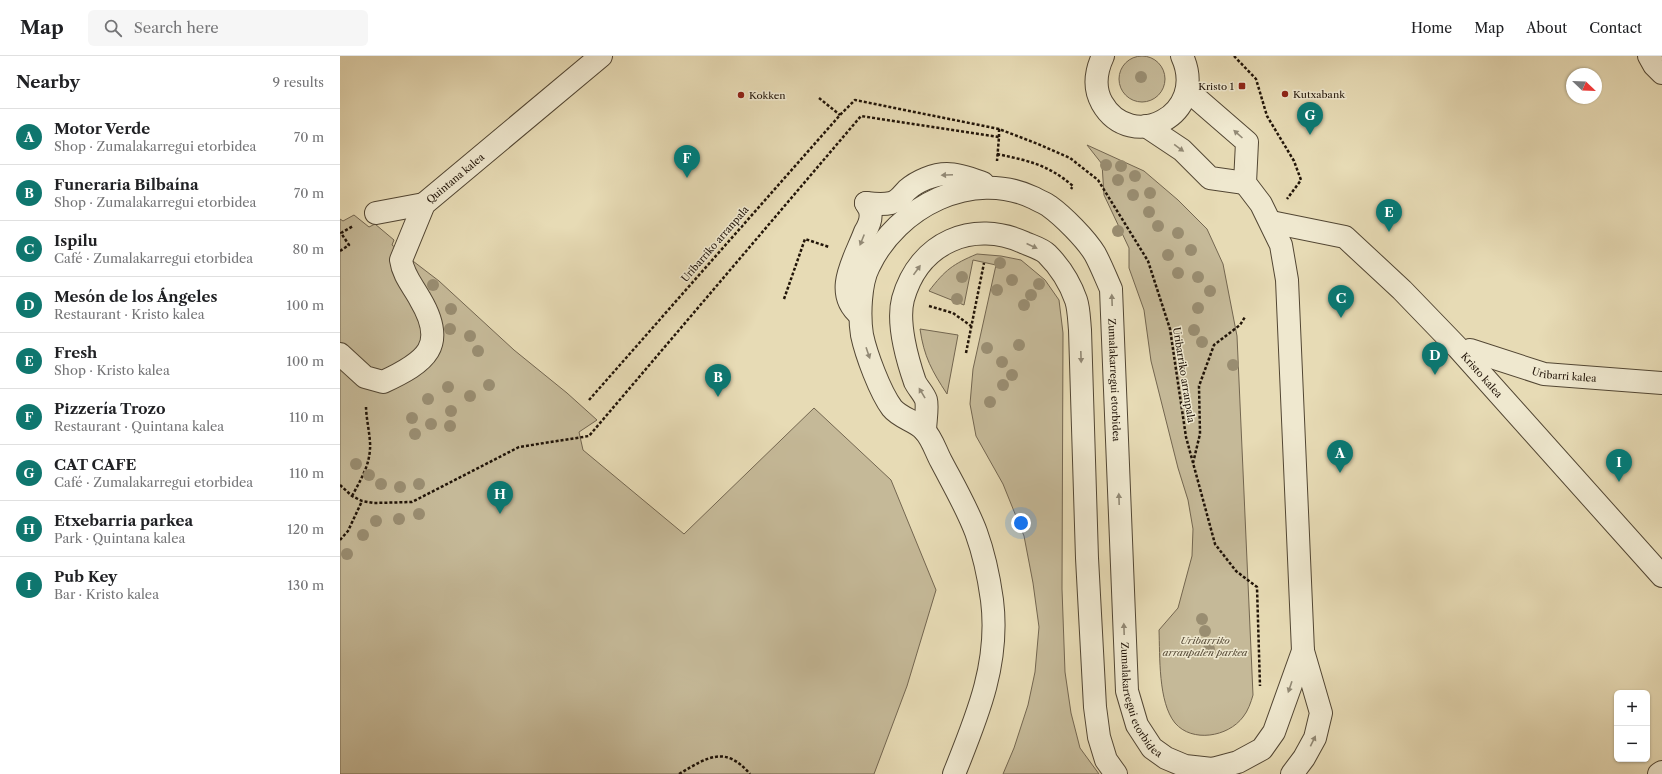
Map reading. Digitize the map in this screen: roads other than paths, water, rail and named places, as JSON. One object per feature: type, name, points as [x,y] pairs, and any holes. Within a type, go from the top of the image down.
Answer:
[{"type":"street","name":"Quintana kalea","points":[[340,354],[365,377],[383,382],[406,372],[423,360],[433,341],[431,319],[402,270],[401,260],[424,204],[601,56]]},
{"type":"street","points":[[1097,60],[1096,82],[1099,97],[1106,110],[1118,120],[1132,125],[1146,126],[1161,122],[1174,114],[1182,103],[1187,90],[1188,76],[1182,56]]},
{"type":"street","points":[[1649,56],[1654,65],[1662,73]]},
{"type":"street","points":[[1146,126],[1182,150],[1210,178],[1245,183],[1247,142],[1187,90]]},
{"type":"street","points":[[860,315],[853,309],[847,300],[846,284],[869,224],[870,212],[866,203],[891,203],[899,199],[908,189],[926,178],[948,174],[969,178],[998,188]]},
{"type":"street","name":"Zumalakarregui etorbidea","points":[[1245,183],[1262,204],[1281,244],[1287,280],[1303,650],[1321,713],[1315,738],[1304,758],[1292,774]]},
{"type":"street","name":"Zumalakarregui etorbidea","points":[[954,774],[985,692],[995,633],[992,600],[985,565],[976,532],[961,498],[925,431],[893,409],[878,382],[862,336],[860,303],[868,267],[889,235],[919,208],[958,190],[998,188],[1022,192],[1048,205],[1071,226],[1094,252],[1111,289],[1127,691],[1137,724],[1152,748],[1166,758],[1185,766],[1212,768],[1238,762],[1262,749],[1274,732],[1303,650]]},
{"type":"street","points":[[376,213],[424,204]]},
{"type":"street","name":"Kristo kalea","points":[[1271,222],[1345,237],[1402,290],[1458,348],[1662,576]]},
{"type":"street","points":[[925,431],[926,401],[916,384],[908,359],[902,326],[903,299],[911,278],[927,256],[946,242],[968,234],[990,233],[1018,240],[1046,252],[1062,272],[1077,301],[1080,330],[1087,558],[1095,707],[1099,737],[1106,760],[1116,774]]},
{"type":"street","name":"Uribarri kalea","points":[[1470,350],[1544,374],[1662,383]]},
{"type":"place","name":"Kristo 1","points":[[1242,86]]},
{"type":"place","name":"Kutxabank","points":[[1285,94]]},
{"type":"place","name":"Kokken","points":[[741,95]]},
{"type":"place","name":"CAT CAFE","points":[[1310,135]]},
{"type":"place","name":"Pizzería Trozo","points":[[687,178]]},
{"type":"place","name":"Fresh","points":[[1389,232]]},
{"type":"place","name":"Ispilu","points":[[1341,318]]},
{"type":"place","name":"Mesón de los Ángeles","points":[[1435,375]]},
{"type":"place","name":"Funeraria Bilbaína","points":[[718,397]]},
{"type":"place","name":"Motor Verde","points":[[1340,473]]},
{"type":"place","name":"Pub Key","points":[[1619,482]]},
{"type":"place","name":"Etxebarria parkea","points":[[500,514]]},
{"type":"park label","name":"Uribarriko arranpalen parkea","points":[[1205,646]]}]
